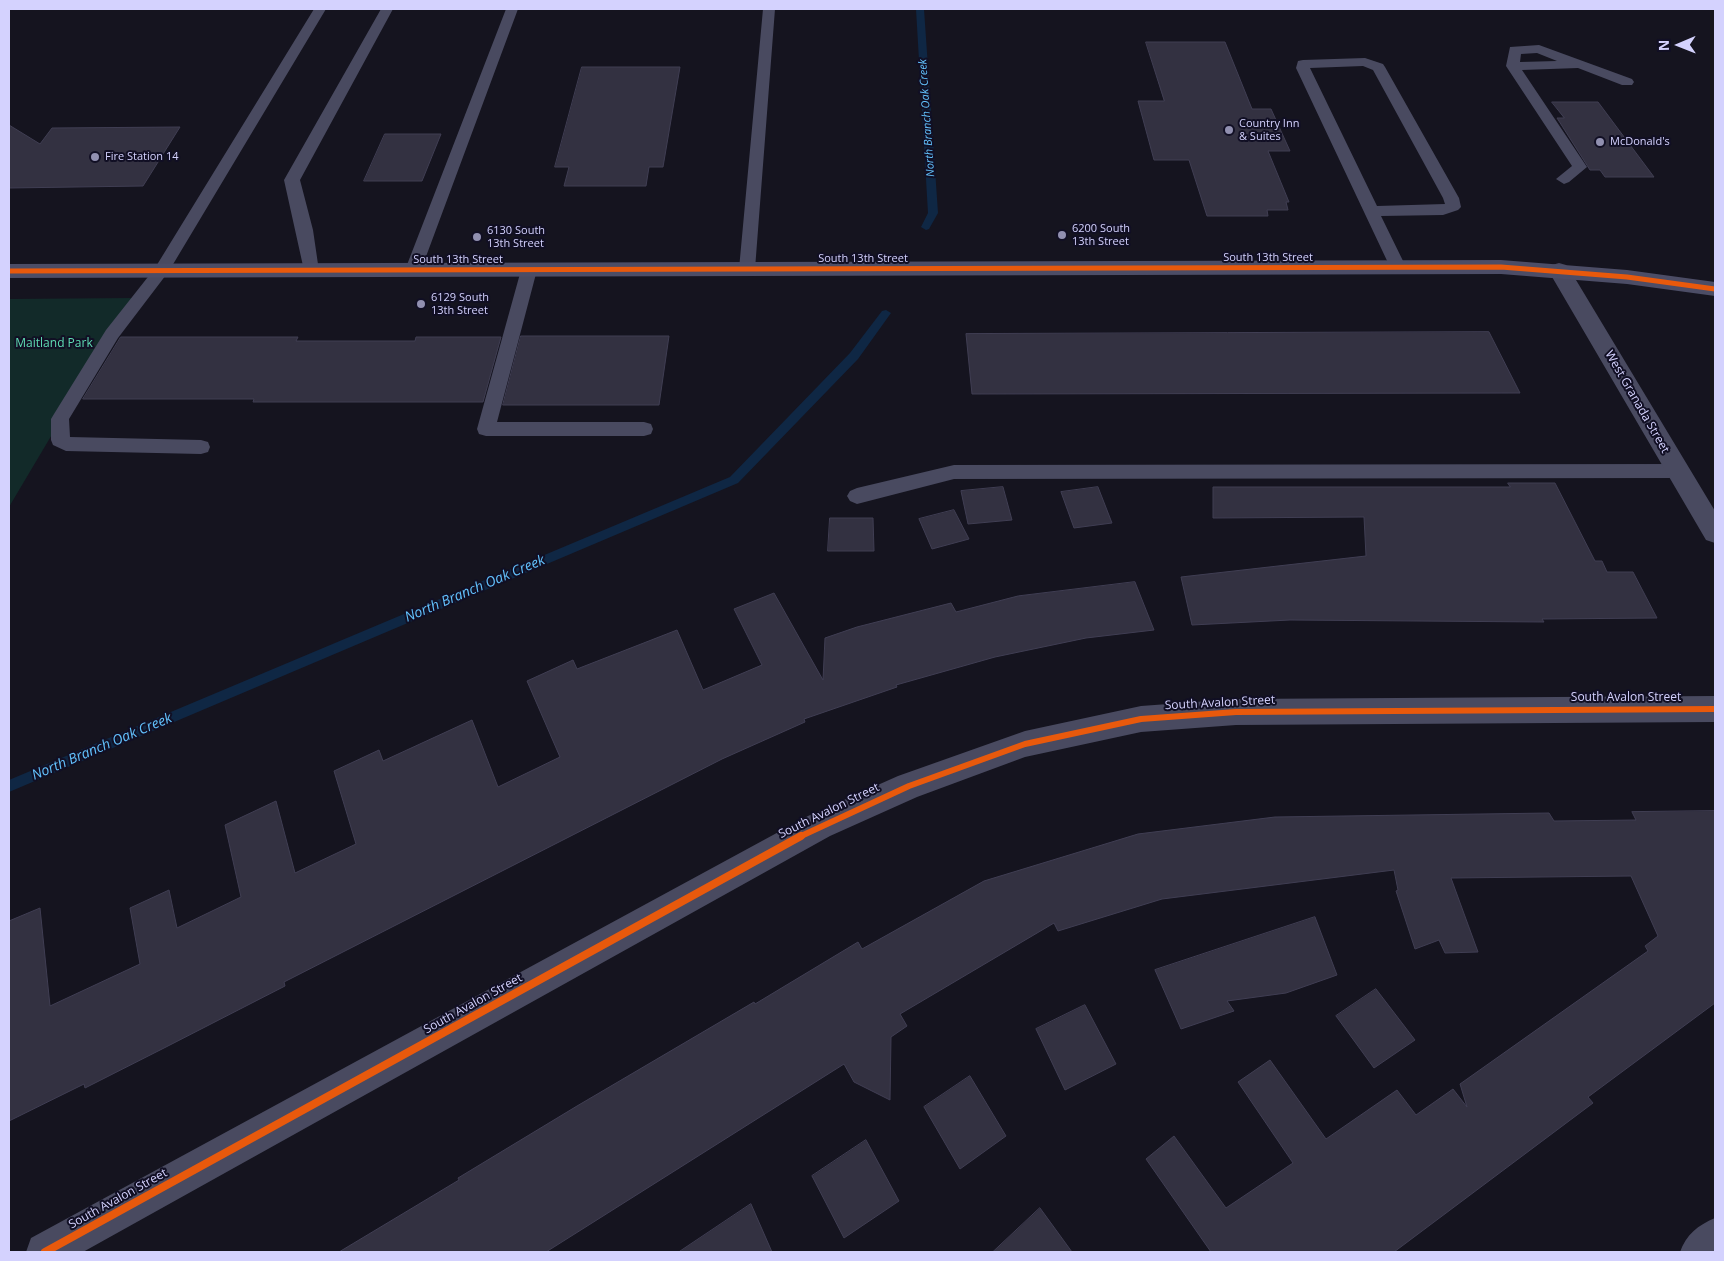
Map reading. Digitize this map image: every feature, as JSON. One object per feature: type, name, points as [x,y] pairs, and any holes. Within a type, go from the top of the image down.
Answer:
[{"type":"street","name":"South 13th Street","points":[[9,271],[1501,267],[1559,270],[1715,289]]},
{"type":"street","name":"West Granada Street","points":[[1559,270],[1678,471],[1707,505],[1715,533]]},
{"type":"street","name":"South Avalon Street","points":[[45,1252],[819,826],[909,786],[1025,744],[1141,719],[1236,712],[1715,709]]},
{"type":"street","points":[[1699,1252],[1715,1238]]},
{"type":"lane","points":[[201,447],[66,444],[60,440],[60,419],[112,334],[162,271],[320,9]]},
{"type":"lane","points":[[311,270],[306,230],[292,180],[387,9]]},
{"type":"lane","points":[[413,270],[512,9]]},
{"type":"lane","points":[[747,269],[769,9]]},
{"type":"lane","points":[[1371,211],[1443,210],[1452,206],[1450,198],[1378,67],[1365,62],[1304,64],[1303,68],[1371,211],[1398,267]]},
{"type":"lane","points":[[1564,179],[1580,167],[1513,66],[1580,64],[1627,82]]},
{"type":"lane","points":[[529,270],[486,429],[644,429]]},
{"type":"lane","points":[[857,496],[954,472],[1678,471]]},
{"type":"green space","name":"Maitland Park","points":[[133,298],[9,507],[9,299]]},
{"type":"building","name":"Country Inn & Suites","points":[[1146,42],[1225,42],[1252,109],[1271,109],[1290,151],[1268,151],[1289,202],[1286,202],[1288,210],[1267,210],[1268,216],[1207,216],[1189,160],[1154,160],[1138,101],[1164,101]]},
{"type":"building","points":[[582,67],[680,67],[663,167],[649,167],[646,186],[564,186],[569,167],[555,167]]},
{"type":"building","name":"McDonald's","points":[[1552,102],[1598,102],[1654,177],[1605,177],[1600,170],[1590,170],[1557,118],[1564,118]]},
{"type":"building","name":"Fire Station 14","points":[[9,125],[40,144],[52,128],[180,127],[143,186],[9,188]]},
{"type":"building","points":[[385,134],[441,134],[422,181],[364,181]]},
{"type":"building","points":[[1489,332],[1520,393],[972,394],[966,334]]},
{"type":"building","points":[[521,336],[669,336],[659,405],[503,405]]},
{"type":"building","points":[[121,337],[298,337],[296,341],[415,341],[416,337],[501,337],[483,402],[253,402],[254,399],[83,399]]},
{"type":"building","points":[[1508,483],[1555,483],[1595,561],[1602,561],[1607,572],[1633,572],[1657,618],[1542,619],[1544,622],[1290,620],[1192,625],[1181,577],[1366,556],[1364,517],[1213,518],[1213,487],[1510,487]]},
{"type":"building","points":[[1003,487],[1012,520],[968,524],[961,491]]},
{"type":"building","points":[[1098,487],[1112,523],[1074,528],[1061,492]]},
{"type":"building","points":[[954,510],[969,539],[932,549],[919,519]]},
{"type":"building","points":[[830,518],[873,518],[874,551],[828,551]]},
{"type":"building","points":[[1135,582],[1154,630],[1086,638],[995,657],[896,685],[897,687],[804,719],[805,722],[722,759],[284,982],[285,986],[85,1088],[84,1084],[9,1121],[9,921],[40,908],[50,1006],[140,964],[130,908],[169,890],[177,928],[241,897],[225,825],[276,801],[295,873],[356,844],[334,771],[379,750],[383,761],[472,720],[498,787],[560,757],[527,681],[573,660],[577,669],[677,630],[703,690],[762,665],[734,609],[774,593],[823,680],[825,638],[857,627],[951,603],[956,612],[1018,596]]},
{"type":"building","points":[[1715,811],[1715,1003],[1588,1097],[1593,1103],[1394,1252],[1211,1252],[1146,1159],[1174,1136],[1226,1208],[1293,1163],[1238,1082],[1270,1060],[1326,1139],[1397,1090],[1416,1115],[1453,1089],[1467,1107],[1460,1084],[1648,951],[1645,946],[1658,936],[1631,876],[1451,878],[1478,952],[1445,953],[1439,940],[1415,949],[1396,891],[1398,890],[1394,870],[1162,899],[1058,931],[1054,923],[900,1014],[907,1026],[891,1037],[890,1100],[854,1082],[844,1064],[546,1252],[339,1252],[577,1106],[754,1002],[755,1004],[858,942],[862,949],[984,881],[1138,834],[1275,817],[1549,813],[1554,821],[1636,820],[1632,812]]},
{"type":"building","points":[[1315,917],[1337,975],[1286,993],[1227,1001],[1234,1011],[1181,1029],[1155,970]]},
{"type":"building","points":[[1376,989],[1415,1040],[1374,1068],[1336,1016]]},
{"type":"building","points":[[1085,1005],[1116,1064],[1065,1090],[1036,1029]]},
{"type":"building","points":[[970,1076],[1006,1136],[960,1169],[924,1107]]},
{"type":"building","points":[[866,1140],[899,1201],[844,1238],[812,1176]]},
{"type":"building","points":[[751,1204],[772,1252],[679,1252]]},
{"type":"building","points":[[1040,1208],[1072,1252],[993,1252]]},
{"type":"waterway","name":"North Branch Oak Creek","points":[[920,9],[933,213],[926,227]]},
{"type":"waterway","name":"North Branch Oak Creek","points":[[9,786],[734,480],[854,356],[886,313]]},
{"type":"cycle path","points":[[9,271],[1501,267],[1627,277],[1715,289]]},
{"type":"cycle path","points":[[45,1252],[819,826],[909,786],[1025,744],[1141,719],[1236,712],[1715,709]]},
{"type":"place","name":"Country Inn & Suites","points":[[1229,130]]},
{"type":"place","name":"McDonald's","points":[[1600,142]]},
{"type":"place","name":"Fire Station 14","points":[[95,157]]},
{"type":"place","name":"6200 South 13th Street","points":[[1062,235]]},
{"type":"place","name":"6130 South 13th Street","points":[[477,237]]},
{"type":"place","name":"6129 South 13th Street","points":[[421,304]]}]
